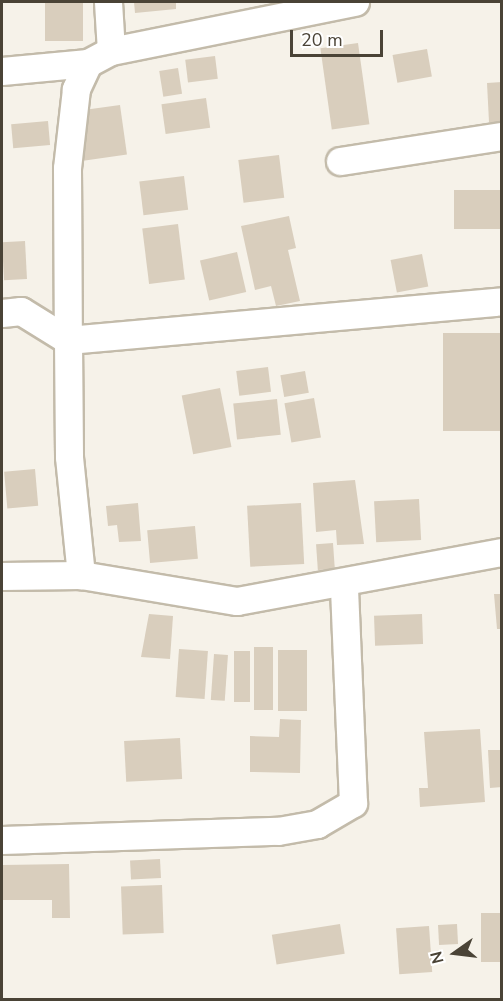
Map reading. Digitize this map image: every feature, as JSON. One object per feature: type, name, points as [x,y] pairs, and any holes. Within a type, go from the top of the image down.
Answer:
[{"type":"street","points":[[81,575],[69,457],[68,168],[76,89],[100,57],[108,2]]},
{"type":"street","points":[[2,71],[100,57],[310,7],[355,2]]},
{"type":"street","points":[[339,161],[501,135]]},
{"type":"street","points":[[2,313],[21,311],[68,340],[501,301]]},
{"type":"street","points":[[2,576],[81,575],[237,600],[344,584],[501,552]]},
{"type":"street","points":[[2,840],[278,831],[317,824],[353,803],[344,584]]},
{"type":"building","points":[[45,2],[83,2],[83,41],[45,41]]},
{"type":"building","points":[[134,2],[176,2],[176,9],[135,13]]},
{"type":"building","points":[[358,43],[369,124],[332,129],[320,48]]},
{"type":"building","points":[[427,49],[432,77],[397,83],[393,55]]},
{"type":"building","points":[[215,56],[218,79],[188,82],[185,60]]},
{"type":"building","points":[[178,68],[182,94],[163,97],[159,71]]},
{"type":"building","points":[[502,82],[502,122],[489,122],[487,83]]},
{"type":"building","points":[[206,98],[210,128],[166,134],[161,104]]},
{"type":"building","points":[[120,105],[127,155],[83,161],[76,111]]},
{"type":"building","points":[[48,121],[50,145],[13,148],[11,124]]},
{"type":"building","points":[[279,155],[284,198],[244,203],[238,160]]},
{"type":"building","points":[[184,176],[188,210],[143,215],[139,181]]},
{"type":"building","points":[[454,190],[502,190],[502,229],[454,229]]},
{"type":"building","points":[[289,216],[296,248],[288,250],[300,301],[276,306],[271,286],[255,290],[241,226]]},
{"type":"building","points":[[178,224],[185,280],[149,284],[142,228]]},
{"type":"building","points":[[25,241],[27,279],[4,280],[2,242]]},
{"type":"building","points":[[237,252],[246,292],[209,300],[200,261]]},
{"type":"building","points":[[422,254],[428,286],[397,292],[391,260]]},
{"type":"building","points":[[443,333],[502,333],[502,431],[443,431]]},
{"type":"building","points":[[268,367],[271,392],[239,396],[236,371]]},
{"type":"building","points":[[305,371],[309,393],[284,397],[280,375]]},
{"type":"building","points":[[220,388],[231,447],[193,454],[182,395]]},
{"type":"building","points":[[314,398],[321,437],[291,443],[284,403]]},
{"type":"building","points":[[277,399],[281,435],[237,439],[233,404]]},
{"type":"building","points":[[35,469],[38,506],[7,509],[4,472]]},
{"type":"building","points":[[355,480],[364,544],[337,545],[336,530],[316,532],[313,483]]},
{"type":"building","points":[[419,499],[421,540],[376,542],[374,501]]},
{"type":"building","points":[[138,503],[141,541],[119,542],[117,525],[108,526],[106,506]]},
{"type":"building","points":[[301,503],[304,564],[250,567],[247,506]]},
{"type":"building","points":[[195,526],[198,559],[150,563],[147,530]]},
{"type":"building","points":[[333,543],[335,569],[318,570],[316,544]]},
{"type":"building","points":[[494,594],[502,594],[502,629],[497,629]]},
{"type":"building","points":[[149,614],[173,616],[170,659],[141,657]]},
{"type":"building","points":[[422,614],[423,644],[375,646],[374,616]]},
{"type":"building","points":[[254,647],[273,647],[273,710],[254,710]]},
{"type":"building","points":[[179,649],[208,651],[205,699],[176,697]]},
{"type":"building","points":[[278,650],[307,650],[307,711],[278,711]]},
{"type":"building","points":[[234,651],[250,651],[250,702],[234,702]]},
{"type":"building","points":[[214,654],[228,655],[225,701],[211,700]]},
{"type":"building","points":[[280,719],[301,720],[300,773],[250,772],[250,736],[279,737]]},
{"type":"building","points":[[480,729],[485,802],[420,807],[419,788],[428,788],[424,732]]},
{"type":"building","points":[[180,738],[182,779],[126,782],[124,741]]},
{"type":"building","points":[[488,750],[502,750],[502,787],[490,788]]},
{"type":"building","points":[[160,859],[161,878],[131,880],[130,861]]},
{"type":"building","points":[[69,864],[70,918],[52,918],[52,900],[2,900],[2,865]]},
{"type":"building","points":[[162,885],[164,933],[123,934],[121,886]]},
{"type":"building","points":[[481,913],[502,913],[502,962],[481,962]]},
{"type":"building","points":[[340,924],[345,954],[277,964],[272,935]]},
{"type":"building","points":[[457,924],[458,944],[439,945],[438,925]]},
{"type":"building","points":[[429,926],[432,972],[399,974],[396,928]]}]
